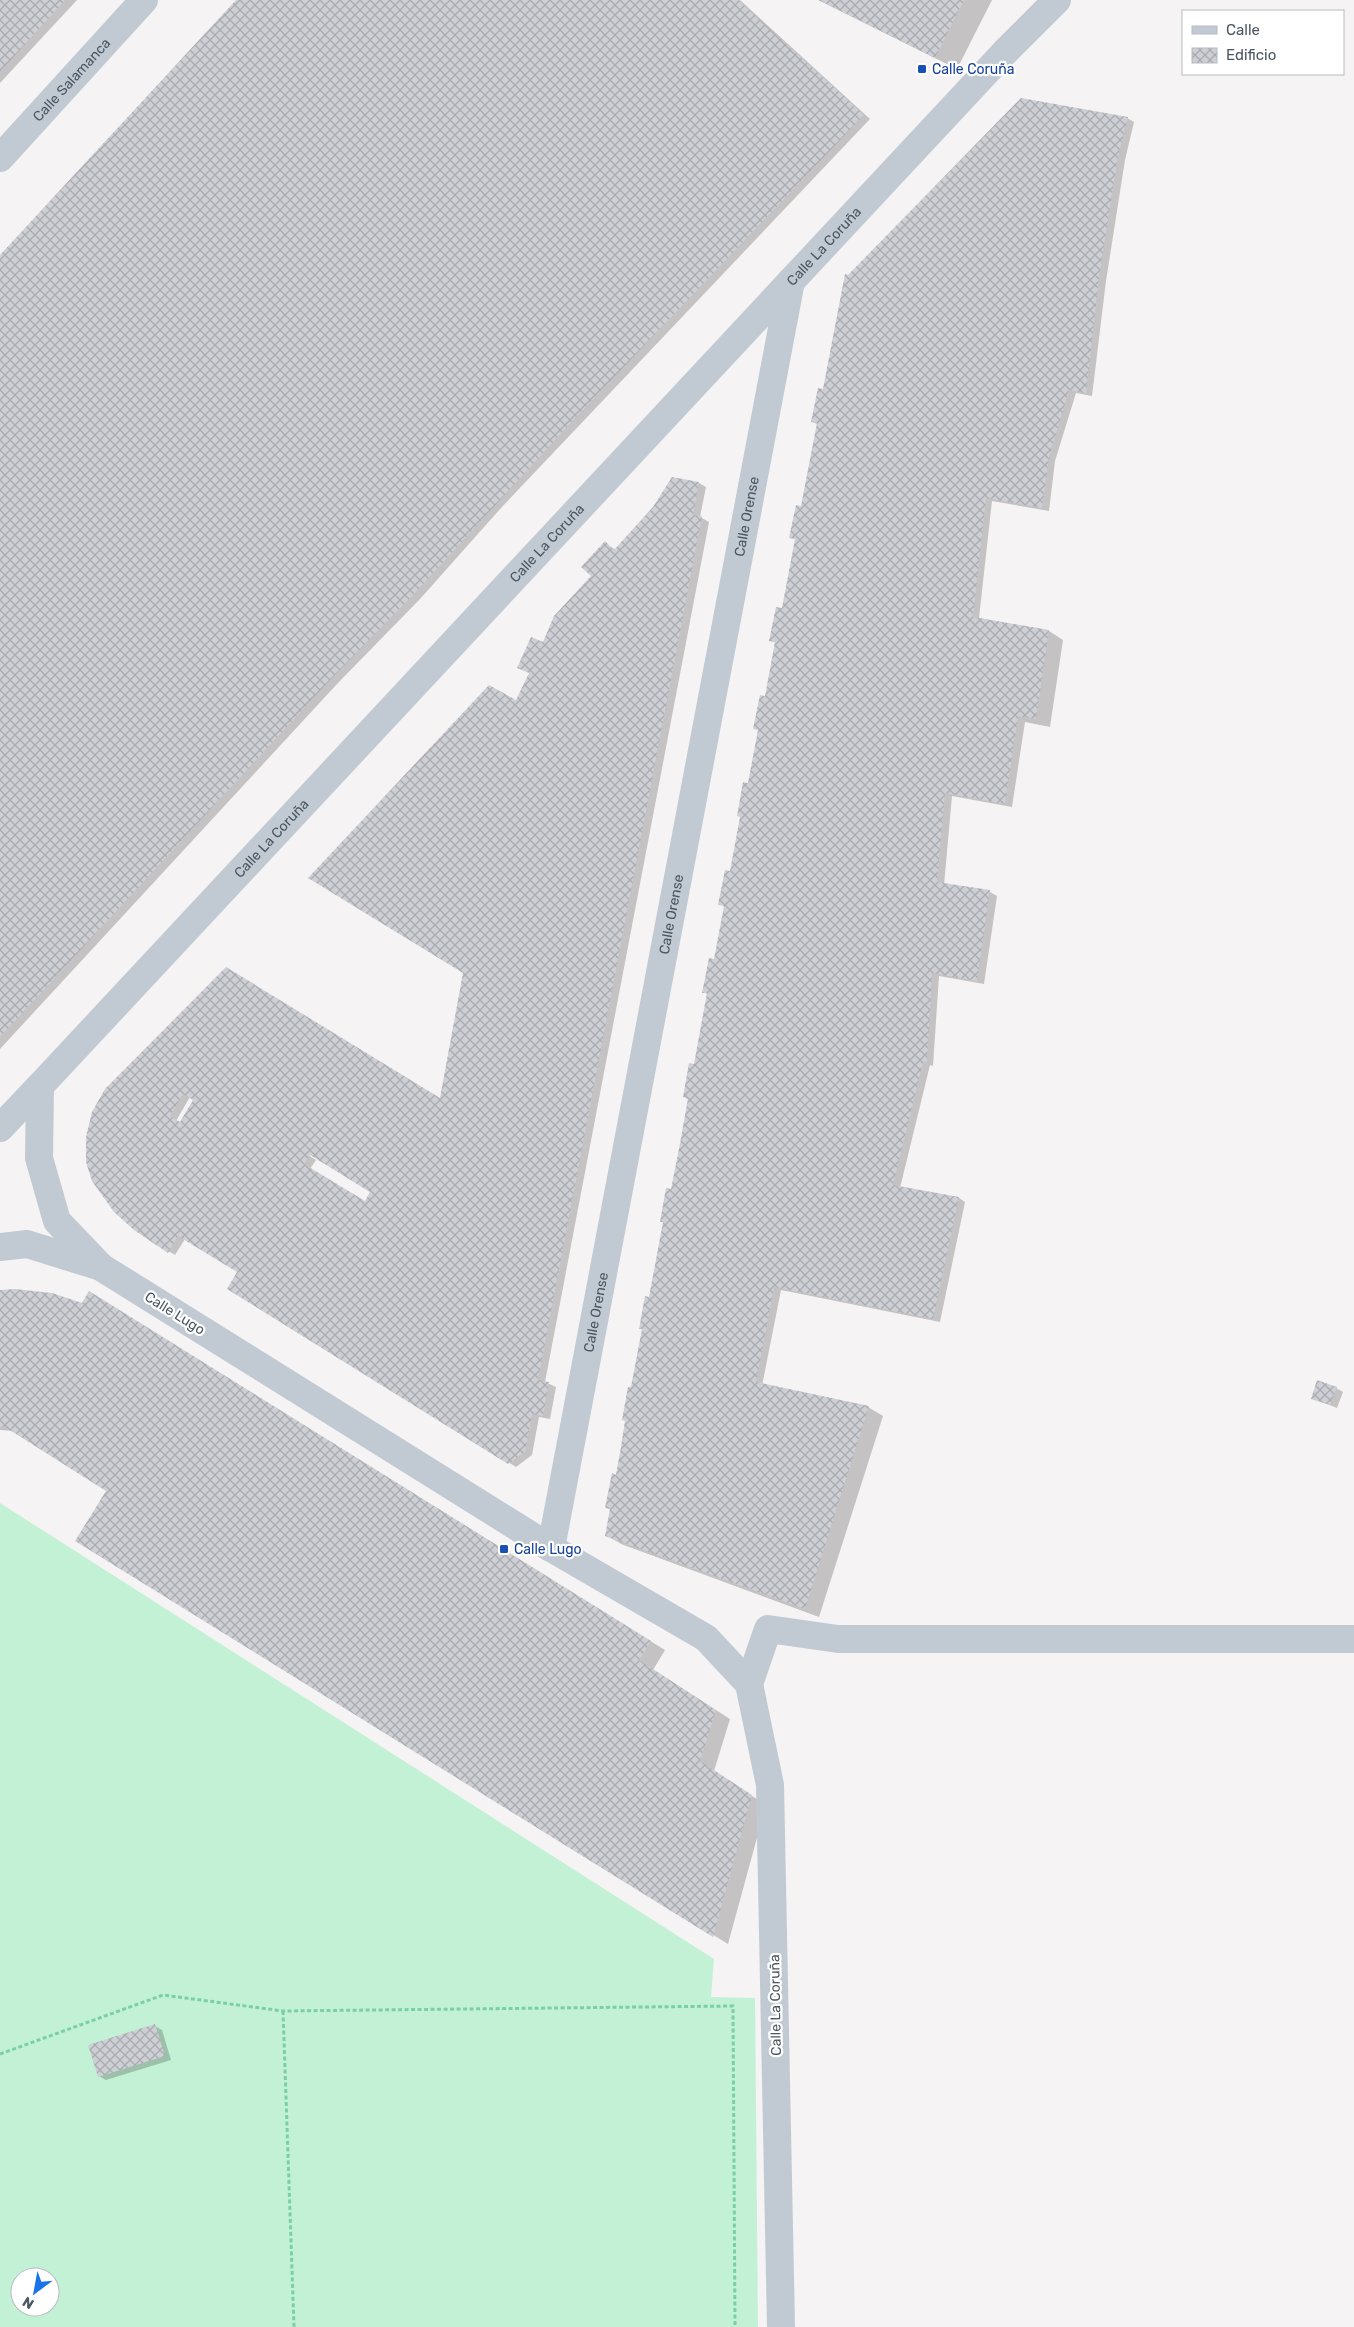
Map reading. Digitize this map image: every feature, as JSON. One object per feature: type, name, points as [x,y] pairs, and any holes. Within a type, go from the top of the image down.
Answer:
[{"type":"street","name":"Calle Salamanca","points":[[0,158],[144,0]]},
{"type":"street","name":"Calle La Coruña","points":[[0,1128],[1005,52],[1057,0]]},
{"type":"street","name":"Calle Orense","points":[[551,1548],[791,281]]},
{"type":"street","points":[[40,1086],[39,1158],[57,1221],[101,1267]]},
{"type":"street","points":[[0,1247],[27,1244],[101,1267]]},
{"type":"street","name":"Calle Lugo","points":[[101,1267],[551,1548],[706,1638],[749,1684]]},
{"type":"street","points":[[749,1684],[768,1628],[838,1639],[1354,1639]]},
{"type":"street","name":"Calle La Coruña","points":[[749,1684],[770,1785],[781,2327]]},
{"type":"path","points":[[0,2054],[163,1995],[283,2011],[733,2006],[735,2327]]},
{"type":"path","points":[[283,2011],[294,2327]]},
{"type":"green space","points":[[0,1503],[714,1959],[711,1997],[755,1998],[758,2327],[0,2327]]},
{"type":"building","points":[[0,0],[65,0],[0,72]]},
{"type":"building","points":[[236,0],[738,0],[864,115],[576,417],[413,595],[330,680],[0,1037],[0,255]]},
{"type":"building","points":[[819,0],[964,0],[935,58]]},
{"type":"building","points":[[1021,98],[1128,117],[1118,156],[1099,277],[1086,393],[1069,390],[1049,457],[1042,508],[986,498],[973,617],[1049,630],[1036,719],[1018,716],[1005,804],[945,793],[937,882],[990,890],[977,981],[932,973],[927,1063],[923,1062],[893,1185],[959,1197],[933,1319],[774,1287],[756,1382],[869,1406],[805,1609],[605,1536],[610,1509],[605,1508],[612,1473],[616,1475],[625,1421],[622,1420],[628,1387],[631,1387],[642,1329],[639,1329],[645,1296],[649,1297],[663,1222],[660,1222],[666,1188],[671,1189],[680,1144],[688,1098],[683,1097],[689,1063],[694,1064],[707,993],[702,993],[709,958],[714,959],[724,906],[718,905],[725,870],[730,871],[740,817],[737,816],[743,782],[748,783],[758,730],[753,729],[760,695],[765,696],[775,642],[769,641],[776,607],[782,608],[795,539],[789,538],[796,505],[801,506],[817,423],[811,422],[818,388],[823,389],[845,274],[848,275]]},
{"type":"building","points":[[672,477],[699,482],[693,515],[702,516],[538,1380],[549,1382],[543,1416],[532,1414],[525,1452],[508,1464],[227,1289],[237,1272],[178,1236],[168,1253],[134,1230],[114,1212],[92,1181],[86,1162],[86,1137],[92,1112],[105,1089],[226,967],[440,1098],[463,973],[308,878],[489,685],[516,700],[529,673],[517,668],[531,637],[543,642],[554,616],[591,576],[581,567],[605,541],[614,550],[653,507]],"holes":[[[183,1094],[193,1100],[180,1122],[170,1116]],[[310,1155],[370,1192],[365,1201],[304,1164]]]},
{"type":"building","points":[[15,1289],[52,1293],[82,1303],[89,1291],[651,1641],[639,1660],[716,1710],[700,1761],[752,1795],[713,1937],[75,1541],[106,1491],[5,1427],[0,1427],[0,1290]]},
{"type":"building","points":[[1317,1380],[1337,1387],[1330,1405],[1311,1399]]},
{"type":"building","points":[[155,2024],[165,2056],[98,2077],[88,2045]]},
{"type":"place","name":"Calle Coruña","points":[[922,69]]},
{"type":"place","name":"Calle Lugo","points":[[504,1549]]}]
